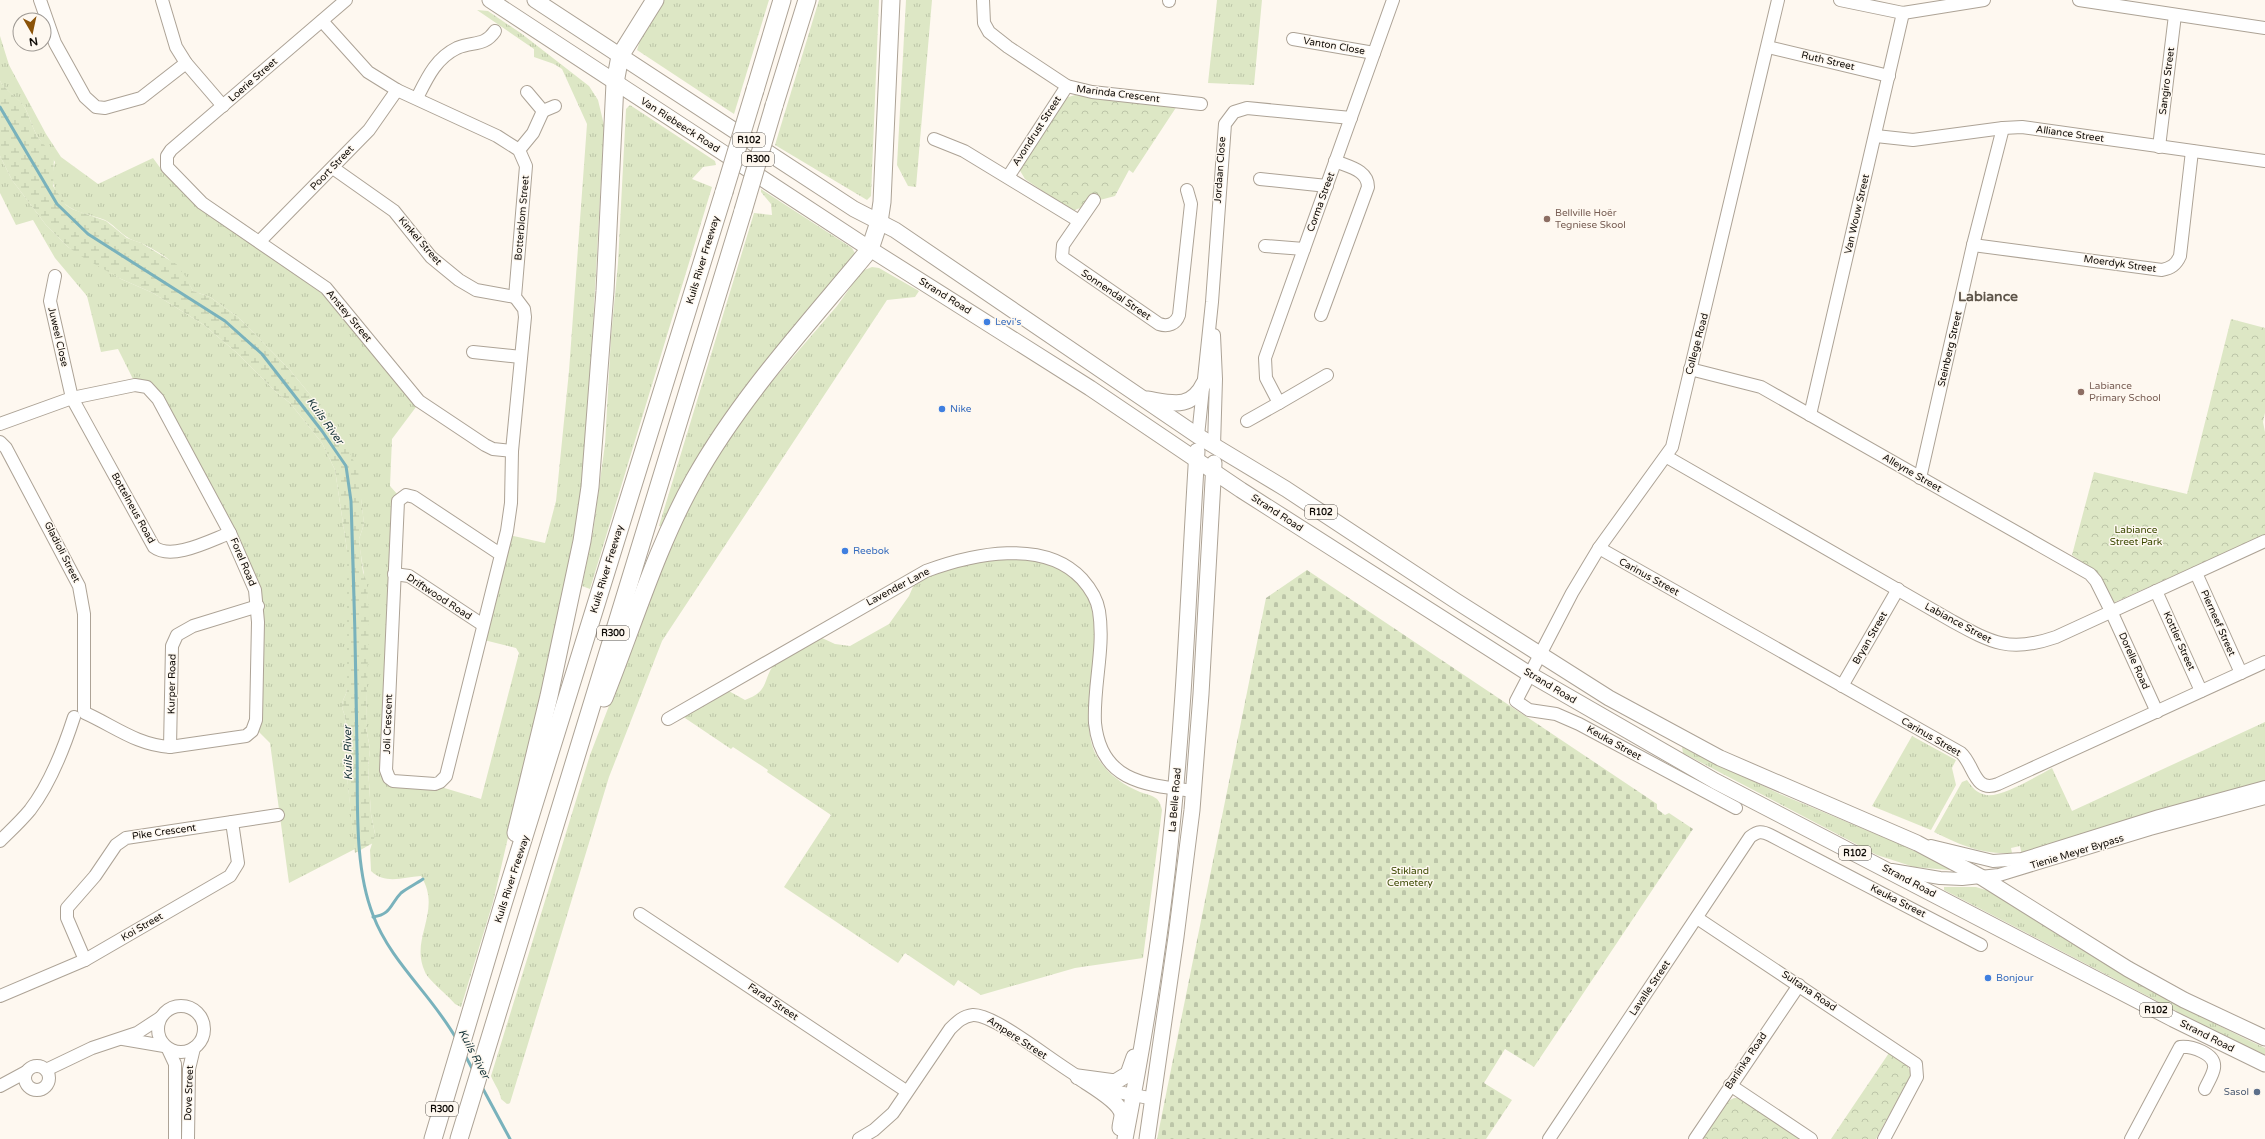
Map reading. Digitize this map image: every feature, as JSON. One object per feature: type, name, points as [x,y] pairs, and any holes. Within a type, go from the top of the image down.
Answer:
[{"type":"highway","points":[[504,904],[506,872],[549,696],[582,541],[590,488],[605,291],[615,83],[620,56],[655,0]]},
{"type":"highway","name":"Kuils River Freeway","points":[[433,1139],[782,0]]},
{"type":"highway","name":"R300","points":[[459,1139],[807,0]]},
{"type":"highway","points":[[575,760],[590,732],[656,565],[680,507],[694,480],[737,414],[870,249],[879,222],[882,202],[891,0]]},
{"type":"main road","name":"Van Riebeeck Road","points":[[490,0],[870,249]]},
{"type":"main road","name":"R102","points":[[536,0],[854,208],[879,222]]},
{"type":"main road","name":"Strand Road","points":[[879,222],[895,230],[1198,436],[1286,489],[1540,655],[1609,698],[1720,758],[1916,843],[1981,877],[2128,969],[2184,1000],[2265,1038]]},
{"type":"main road","name":"Strand Road","points":[[870,249],[1090,388],[1213,470],[1530,675],[1662,752],[2185,1026],[2265,1064]]},
{"type":"main road","points":[[1144,399],[1171,403],[1184,402],[1193,399],[1204,383]]},
{"type":"main road","name":"La Belle Road","points":[[1125,1139],[1143,1042],[1160,928],[1176,789],[1198,436]]},
{"type":"main road","name":"La Belle Road","points":[[1147,1139],[1154,1099],[1176,937],[1194,791],[1214,446]]},
{"type":"main road","points":[[1080,1078],[1111,1083],[1118,1081],[1128,1074],[1134,1055],[1143,1042]]},
{"type":"main road","points":[[1080,1078],[1113,1101],[1120,1109],[1122,1115],[1120,1139]]},
{"type":"street","points":[[40,0],[55,43],[85,97],[96,107],[105,108],[141,98],[186,63]]},
{"type":"street","points":[[162,0],[176,46],[186,63],[223,106]]},
{"type":"street","name":"Loerie Street","points":[[166,163],[167,156],[171,150],[346,0]]},
{"type":"street","name":"Marinda Crescent","points":[[983,0],[984,23],[989,32],[1008,47],[1067,86],[1092,92],[1201,104]]},
{"type":"street","name":"Corma Street","points":[[1279,403],[1266,378],[1265,358],[1393,0]]},
{"type":"street","name":"College Road","points":[[1530,675],[1569,598],[1599,548],[1667,457],[1672,447],[1778,0]]},
{"type":"street","points":[[1840,0],[1903,13],[1984,0]]},
{"type":"street","points":[[2079,0],[2265,28]]},
{"type":"street","name":"Van Wouw Street","points":[[1810,416],[1876,136],[1903,13]]},
{"type":"street","name":"Sangiro Street","points":[[2159,147],[2175,15]]},
{"type":"street","points":[[322,21],[363,68],[397,90],[497,136],[520,150],[533,133],[543,111],[555,106]]},
{"type":"street","points":[[417,98],[434,66],[443,57],[457,48],[487,40],[495,31]]},
{"type":"street","name":"Vanton Close","points":[[1293,39],[1374,53]]},
{"type":"street","name":"Ruth Street","points":[[1768,47],[1889,76]]},
{"type":"street","name":"Avondrust Street","points":[[1008,177],[1067,86]]},
{"type":"street","name":"Poort Street","points":[[260,241],[370,130],[397,90]]},
{"type":"street","points":[[527,92],[543,111]]},
{"type":"street","name":"Jordaan Close","points":[[1198,436],[1212,302],[1223,130],[1228,118],[1240,109],[1247,108],[1351,118]]},
{"type":"street","name":"Alliance Street","points":[[1876,136],[1913,140],[2003,128],[2022,128],[2265,161]]},
{"type":"street","name":"Steinberg Street","points":[[1920,478],[1973,245],[2003,128]]},
{"type":"street","points":[[934,139],[964,151],[1079,221]]},
{"type":"street","name":"Botterblom Street","points":[[515,297],[526,174],[524,156],[520,150]]},
{"type":"street","name":"Moerdyk Street","points":[[1973,245],[2162,270],[2169,268],[2178,262],[2180,256],[2192,151]]},
{"type":"street","points":[[1321,315],[1368,187],[1368,182],[1364,175],[1336,161]]},
{"type":"street","name":"Anstey Street","points":[[166,163],[170,171],[202,203],[260,241],[326,288],[419,402],[485,445],[494,449],[512,451]]},
{"type":"street","name":"Kinkel Street","points":[[333,168],[394,211],[432,257],[459,280],[476,290],[515,297]]},
{"type":"street","points":[[1260,179],[1327,186]]},
{"type":"street","name":"Sonnendal Street","points":[[1094,200],[1063,245],[1061,253],[1065,260],[1159,324],[1170,325],[1176,322],[1179,315],[1191,204],[1187,190]]},
{"type":"street","points":[[1265,246],[1304,249]]},
{"type":"street","name":"Juweel Close","points":[[55,276],[50,301],[72,398]]},
{"type":"street","points":[[512,451],[525,317],[524,310],[515,297]]},
{"type":"street","name":"Jordaan Close","points":[[1212,302],[1216,379],[1214,446]]},
{"type":"street","points":[[473,352],[521,357]]},
{"type":"street","name":"Alleyne Street","points":[[1690,369],[1761,387],[2090,574],[2096,580],[2111,611]]},
{"type":"street","points":[[1247,421],[1327,375]]},
{"type":"street","name":"Forel Road","points":[[0,424],[72,398],[135,386],[142,386],[151,390],[158,399],[230,534],[252,583],[258,606],[256,720],[252,731],[242,738],[170,747],[144,743],[105,724],[81,715]]},
{"type":"street","name":"Bottelneus Road","points":[[72,398],[154,547],[162,552],[173,553],[230,534]]},
{"type":"street","name":"Forel Road","points":[[0,418],[24,415]]},
{"type":"street","name":"Gladioli Street","points":[[0,432],[3,445],[79,586],[84,614],[83,689],[81,715],[36,800],[23,818],[0,841]]},
{"type":"street","name":"Joli Crescent","points":[[500,554],[414,497],[406,495],[400,498],[396,506],[386,770],[391,780],[435,784],[440,782],[446,776],[510,514],[512,451]]},
{"type":"street","name":"Labiance Street","points":[[1667,457],[1985,639],[2010,645],[2023,646],[2044,641],[2265,541]]},
{"type":"street","name":"Carinus Street","points":[[1599,548],[1961,753],[1977,780],[1988,786],[1998,784],[2265,662]]},
{"type":"street","name":"Lavender Lane","points":[[668,719],[926,571],[956,561],[1008,554],[1030,555],[1049,558],[1070,568],[1087,585],[1098,604],[1100,629],[1094,717],[1096,735],[1105,756],[1121,774],[1134,781],[1194,791]]},
{"type":"street","name":"Pierneef Street","points":[[2196,573],[2241,673]]},
{"type":"street","name":"Driftwood Road","points":[[394,574],[409,576],[483,625]]},
{"type":"street","name":"Bryan Street","points":[[1842,686],[1898,589]]},
{"type":"street","name":"Kottler Street","points":[[2156,591],[2201,691]]},
{"type":"street","name":"Kurper Road","points":[[170,747],[172,646],[177,635],[193,626],[258,606]]},
{"type":"street","name":"Dorelle Road","points":[[2111,611],[2157,712]]},
{"type":"street","name":"Keuka Street","points":[[1530,675],[1516,701],[1529,710],[1556,714],[1572,720],[1736,808]]},
{"type":"street","name":"Tienie Meyer Bypass","points":[[1916,843],[1993,861],[2014,861],[2159,816],[2265,787]]},
{"type":"street","name":"Tienie Meyer Bypass","points":[[1886,869],[1940,878],[1981,877],[2006,873],[2150,829],[2265,798]]},
{"type":"street","name":"Pike Crescent","points":[[85,960],[67,918],[67,908],[95,876],[118,842],[126,838],[278,815]]},
{"type":"street","name":"Koi Street","points":[[1,992],[85,960],[232,873],[236,868],[238,859],[232,822]]},
{"type":"street","name":"Keuka Street","points":[[1750,837],[1760,831],[1770,835],[1981,945]]},
{"type":"street","name":"Lavalle Street","points":[[1549,1139],[1750,837]]},
{"type":"street","name":"Farad Street","points":[[640,914],[906,1092]]},
{"type":"street","name":"Sultana Road","points":[[1697,918],[1913,1061],[1917,1068],[1916,1080],[1884,1139]]},
{"type":"street","name":"Barlinka Road","points":[[1695,1139],[1730,1085],[1799,985]]},
{"type":"street","name":"Dove Street","points":[[175,1139],[175,1064],[157,1033],[160,1018],[165,1012],[178,1006],[192,1009],[197,1013],[201,1018],[204,1032],[202,1038],[194,1048],[189,1069],[188,1139]]},
{"type":"street","name":"Ampere Street","points":[[859,1139],[874,1130],[893,1113],[950,1029],[960,1019],[971,1015],[993,1020],[1080,1078],[1100,1088],[1154,1099]]},
{"type":"street","points":[[46,1070],[92,1048],[122,1039],[160,1018]]},
{"type":"street","points":[[122,1039],[166,1048]]},
{"type":"street","points":[[2131,1139],[2180,1047],[2194,1049],[2211,1059],[2214,1065],[2214,1070],[2205,1089]]},
{"type":"street","name":"Dove Street","points":[[166,1048],[182,1053],[194,1048]]},
{"type":"street","points":[[36,1066],[46,1070],[49,1077],[46,1087],[39,1091],[29,1088],[0,1086],[26,1072],[36,1066]]},
{"type":"street","points":[[26,1072],[24,1080],[29,1088]]},
{"type":"street","points":[[1730,1085],[1811,1139]]},
{"type":"green space","points":[[663,0],[769,0],[734,114],[637,50],[641,37]]},
{"type":"green space","points":[[819,0],[879,0],[871,196],[867,200],[775,145]]},
{"type":"green space","points":[[906,0],[932,0],[916,187],[908,186],[897,165]]},
{"type":"green space","points":[[1217,0],[1262,0],[1254,85],[1208,83]]},
{"type":"green space","points":[[477,10],[488,11],[522,34],[589,86],[598,100],[604,125],[586,454],[574,535],[545,679],[493,902],[461,1007],[455,1004],[430,980],[425,972],[421,960],[421,948],[429,901],[427,889],[421,876],[389,879],[383,878],[371,871],[370,850],[375,834],[371,814],[368,767],[370,749],[366,727],[368,600],[359,539],[364,524],[361,499],[338,438],[334,436],[326,414],[289,369],[239,318],[210,297],[193,291],[178,268],[158,252],[132,240],[105,220],[74,210],[65,204],[55,190],[53,174],[55,162],[33,128],[25,108],[0,81],[0,36],[9,65],[46,134],[61,157],[98,184],[153,158],[164,173],[199,207],[323,294],[416,407],[392,439],[390,486],[398,495],[382,775],[441,787],[481,799],[519,653],[516,648],[484,640],[509,535],[545,543],[556,501],[569,371],[587,124],[562,69],[554,64],[534,57],[534,49]]},
{"type":"green space","points":[[0,81],[5,88],[23,104],[39,139],[54,156],[53,186],[66,205],[72,209],[106,221],[127,238],[141,243],[176,264],[186,277],[193,291],[210,297],[239,318],[289,369],[326,414],[334,425],[334,436],[346,445],[358,470],[364,524],[359,539],[363,572],[367,583],[369,616],[366,727],[370,749],[368,767],[371,814],[375,834],[373,843],[355,853],[344,749],[346,726],[345,716],[342,709],[347,688],[347,550],[335,470],[322,443],[290,403],[275,391],[237,353],[204,325],[153,293],[121,279],[84,258],[68,247],[46,225],[12,180],[0,156]]},
{"type":"green space","points":[[1075,95],[1177,106],[1133,173],[1129,170],[1115,196],[1100,200],[1093,194],[1085,206],[1075,210],[1069,209],[1025,179],[1019,169],[1065,98]]},
{"type":"green space","points":[[630,105],[715,161],[716,165],[703,167],[692,179],[712,187],[590,589],[582,586],[593,532],[605,444],[611,337],[618,263],[626,109]]},
{"type":"green space","points":[[0,156],[12,180],[46,225],[68,247],[121,279],[153,293],[204,325],[237,353],[275,391],[290,403],[322,443],[335,470],[347,550],[347,688],[342,709],[345,716],[346,726],[344,749],[355,849],[289,883],[270,743],[259,732],[262,606],[157,390],[134,381],[118,349],[101,352],[87,296],[55,258],[33,220],[16,225],[0,193]]},
{"type":"green space","points":[[761,189],[852,248],[856,255],[664,527],[659,526],[754,213],[772,215],[771,204],[761,192]]},
{"type":"green space","points":[[872,267],[879,268],[919,291],[915,297],[887,300],[662,641],[609,777],[510,1103],[507,1104],[501,1099],[491,1076],[590,755],[680,522],[703,476],[755,401],[837,306],[862,271]]},
{"type":"green space","name":"Labiance Street Park","points":[[2231,319],[2265,328],[2265,413],[2263,422],[2265,432],[2265,535],[2113,603],[2097,572],[2072,555],[2094,472],[2187,494]]},
{"type":"green space","points":[[1007,558],[1042,561],[1055,565],[1076,580],[1086,594],[1092,610],[1095,627],[1094,663],[1089,719],[1092,746],[1099,760],[1108,771],[1133,789],[1157,799],[1162,810],[1143,958],[1075,968],[981,995],[958,980],[954,986],[905,953],[898,963],[784,887],[831,815],[767,772],[768,770],[733,747],[731,749],[682,716],[727,690],[745,700],[753,697],[762,689],[771,669],[778,660],[822,638],[835,644],[850,646],[889,624],[909,596],[915,582],[925,576],[969,563]]},
{"type":"green space","name":"Stikland Cemetery","points":[[1307,570],[1657,804],[1657,809],[1665,815],[1669,813],[1693,829],[1534,1067],[1505,1049],[1484,1083],[1512,1100],[1486,1139],[1157,1139],[1266,598]]},
{"type":"green space","points":[[2265,722],[2265,783],[2022,856],[2020,846],[2011,848],[2012,853],[1981,851],[1962,845],[1934,832],[1962,782],[1967,780],[1980,793],[1993,795],[2019,786],[2052,768],[2072,811]]},
{"type":"green space","points":[[1912,736],[1956,760],[1952,768],[1956,785],[1931,830],[1872,806]]},
{"type":"green space","points":[[1682,747],[1780,794],[1902,845],[1949,868],[1949,870],[1914,867],[1877,855],[1683,753]]},
{"type":"green space","points":[[1944,887],[1976,887],[1989,891],[2090,954],[2159,994],[2265,1048],[2265,1055],[2205,1026],[1944,890]]},
{"type":"green space","points":[[1889,1053],[1906,1065],[1911,1075],[1876,1139],[1831,1139]]},
{"type":"green space","points":[[1734,1098],[1739,1098],[1802,1139],[1701,1139],[1726,1102]]},
{"type":"waterway","name":"Kuils River","points":[[0,107],[57,204],[88,234],[225,321],[262,354],[322,431],[346,466],[351,501],[357,813],[363,876],[373,915],[390,949],[436,1009],[457,1040]]},
{"type":"waterway","points":[[373,917],[384,914],[401,893],[423,879]]},
{"type":"waterway","name":"Kuils River","points":[[465,1055],[474,1072]]},
{"type":"waterway","name":"Kuils River","points":[[482,1087],[510,1139]]},
{"type":"place","name":"Bellville Hoër Tegniese Skool","points":[[1547,219]]},
{"type":"place","name":"Levi's","points":[[987,322]]},
{"type":"place","name":"Labiance Primary School","points":[[2081,392]]},
{"type":"place","name":"Nike","points":[[942,409]]},
{"type":"place","name":"Reebok","points":[[845,551]]},
{"type":"place","name":"Bonjour","points":[[1988,978]]},
{"type":"place","name":"Sasol","points":[[2257,1092]]},
{"type":"district","name":"Labiance","points":[[1988,296]]}]
